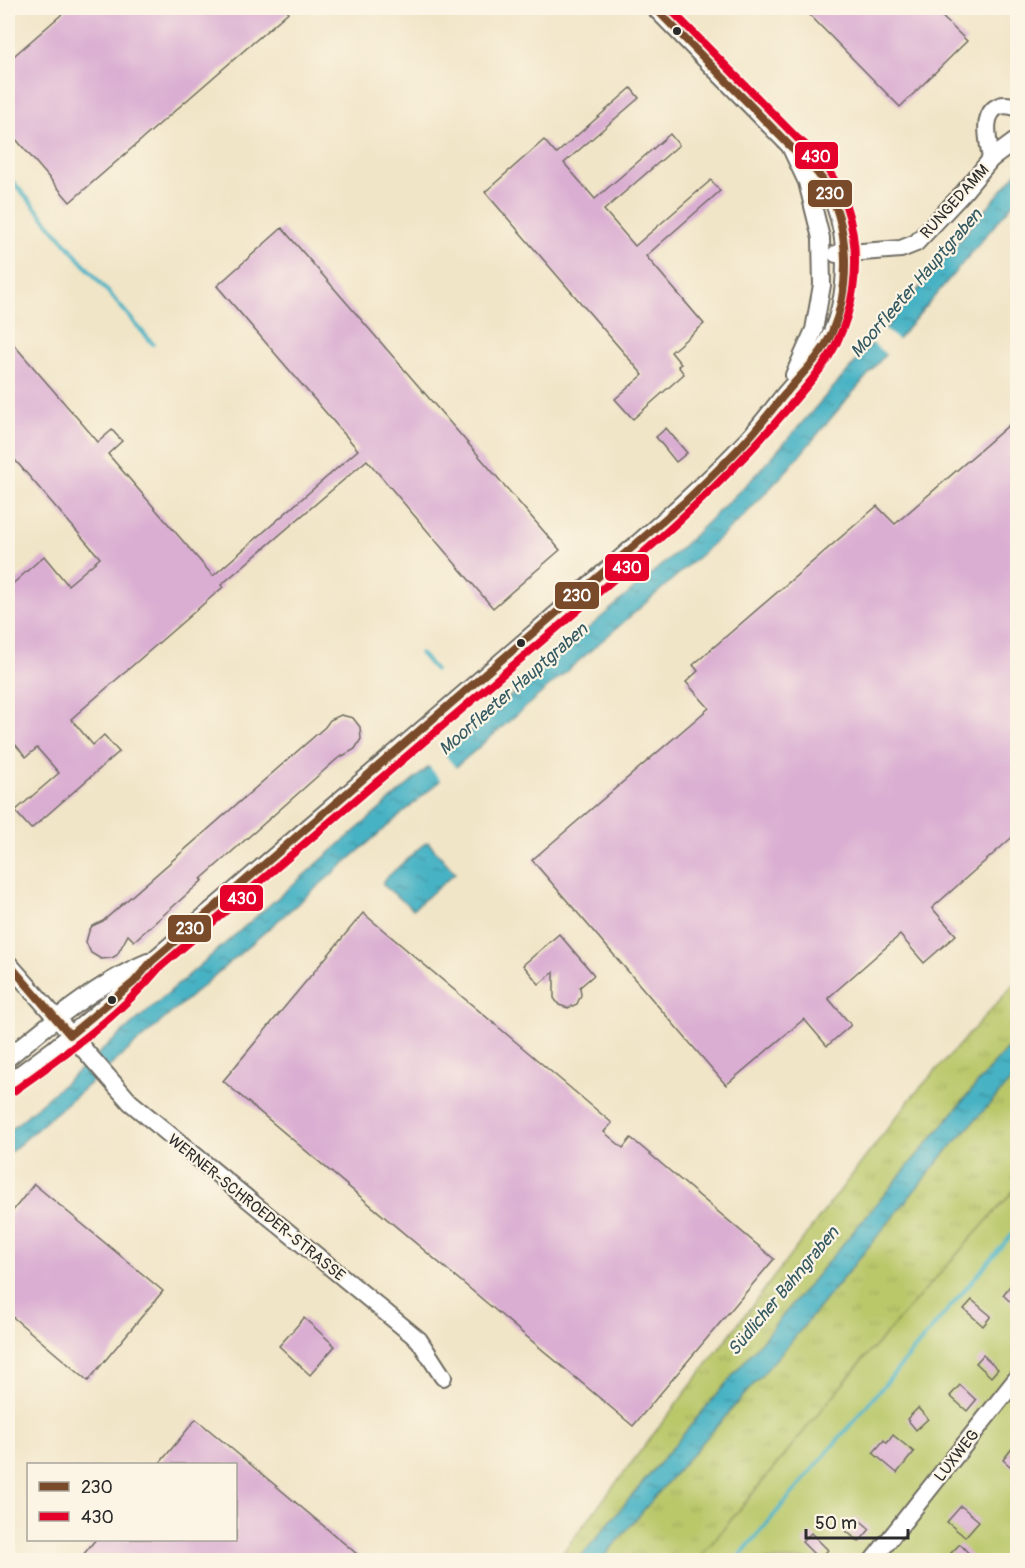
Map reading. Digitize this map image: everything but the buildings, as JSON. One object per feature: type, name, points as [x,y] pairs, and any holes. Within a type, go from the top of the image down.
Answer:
[{"type":"street","points":[[8,1083],[134,982],[152,961],[417,736],[638,544],[748,439],[817,357],[831,333],[841,304],[845,274],[846,253],[841,224],[827,190],[807,160],[790,146],[655,8]]},
{"type":"street","name":"RUNGEDAMM","points":[[991,159],[987,119],[992,111],[1001,105],[1017,108]]},
{"type":"street","name":"RUNGEDAMM","points":[[822,254],[901,249],[916,243],[991,159],[1017,139]]},
{"type":"street","points":[[784,395],[814,330],[820,302],[822,254],[818,221],[807,182],[790,146]]},
{"type":"street","points":[[8,1058],[56,1019],[127,971],[152,961]]},
{"type":"street","name":"WERNER-SCHROEDER-STRASSE","points":[[8,963],[130,1102],[419,1340],[443,1377]]},
{"type":"street","name":"LUXWEG","points":[[873,1560],[1017,1377]]},
{"type":"green space","points":[[1017,981],[1017,1038],[578,1560],[557,1560],[911,1098]]},
{"type":"green space","points":[[1017,1074],[1017,1187],[862,1361],[698,1560],[601,1560],[789,1344],[946,1152]]},
{"type":"green space","points":[[1017,1187],[1017,1560],[698,1560],[862,1361]]},
{"type":"water","points":[[1017,172],[1017,199],[788,469],[743,517],[8,1154],[8,1132],[681,548],[755,476],[885,329]]},
{"type":"water","points":[[428,842],[455,873],[413,909],[383,885],[383,881]]},
{"type":"water","points":[[1017,1038],[1017,1074],[946,1152],[789,1344],[601,1560],[578,1560],[993,1065]]},
{"type":"pier","points":[[883,327],[901,343],[889,357],[871,342]]},
{"type":"pier","points":[[442,752],[457,769],[442,782],[428,765]]},
{"type":"waterway","points":[[8,176],[153,344]]},
{"type":"waterway","points":[[420,653],[435,670]]},
{"type":"waterway","points":[[736,1560],[1018,1227]]},
{"type":"transit line","name":"230","points":[[8,963],[70,1035],[134,982],[152,961],[686,501],[745,442],[823,349],[838,314],[845,276],[843,236],[833,199],[813,167],[655,8]]},
{"type":"transit line","name":"430","points":[[14,1091],[109,1018],[159,968],[612,581],[717,485],[766,434],[827,360],[847,316],[853,289],[855,261],[853,232],[846,205],[834,180],[818,157],[669,8]]},
{"type":"water label","name":"Moorfleeter Hauptgraben","points":[[916,283]]},
{"type":"water label","name":"Moorfleeter Hauptgraben","points":[[513,689]]},
{"type":"water label","name":"Südlicher Bahngraben","points":[[783,1291]]}]
